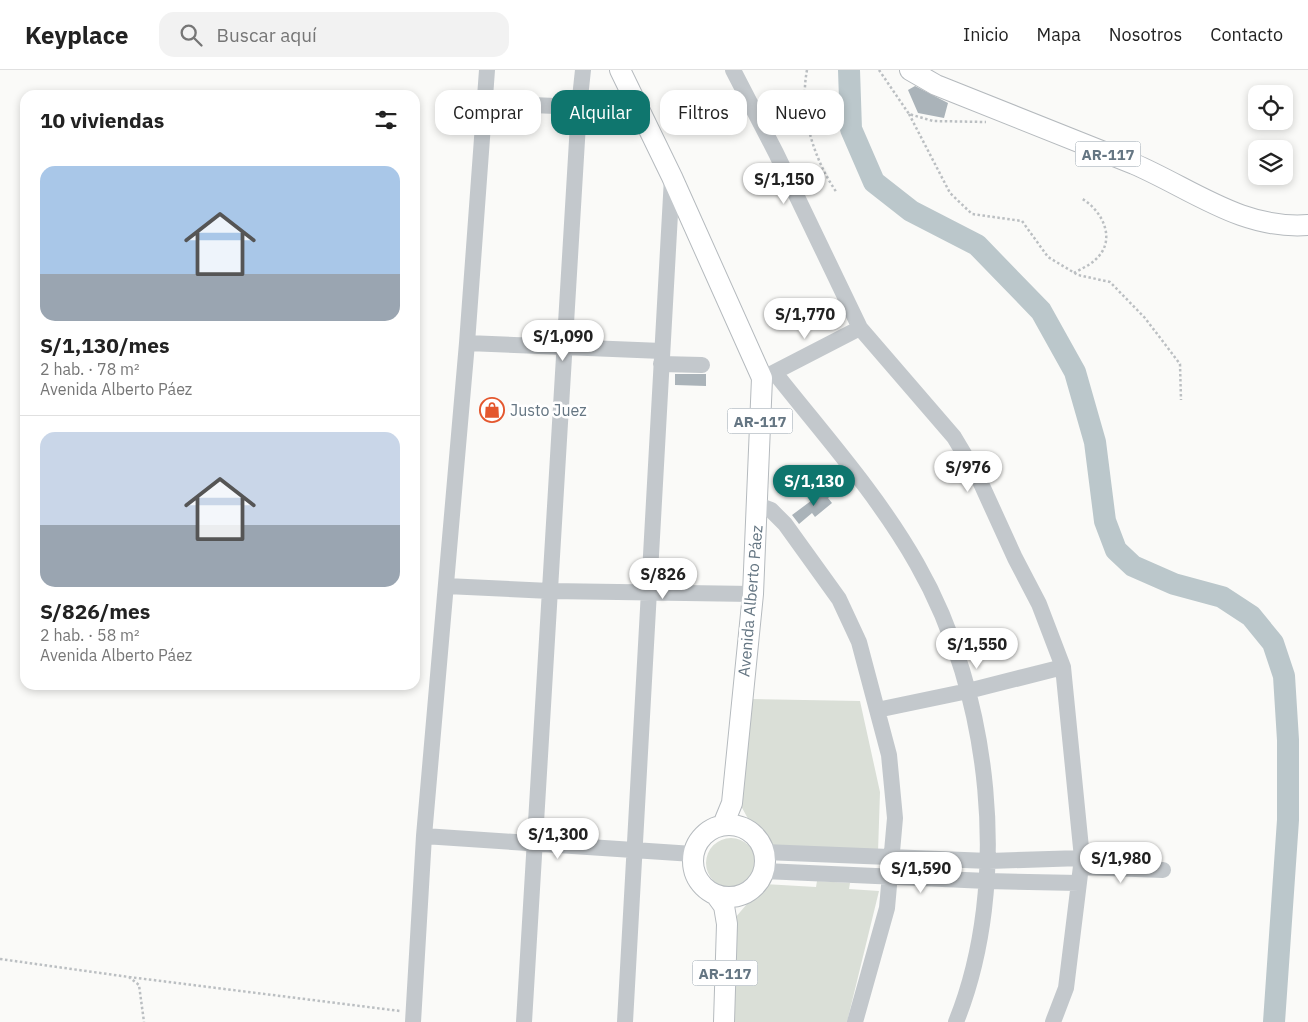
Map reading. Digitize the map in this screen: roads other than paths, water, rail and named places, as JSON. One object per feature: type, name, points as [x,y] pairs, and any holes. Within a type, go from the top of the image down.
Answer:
[{"type":"main road","name":"Avenida Alberto Páez","points":[[620,70],[768,376],[753,594],[732,803],[732,826]]},
{"type":"main road","name":"AR-117","points":[[910,70],[936,85],[1137,166],[1229,212],[1260,222],[1308,225]]},
{"type":"main road","points":[[693,854],[697,844],[704,835],[732,826],[751,832],[759,840],[764,861]]},
{"type":"main road","name":"AR-117","points":[[693,854],[693,867],[697,879],[705,888],[716,895],[724,906],[727,924],[724,1022]]},
{"type":"main road","name":"AR-117","points":[[727,924],[733,907],[742,895],[752,889],[764,861]]},
{"type":"main road","points":[[716,895],[729,897],[742,895]]},
{"type":"street","points":[[486,90],[487,70]]},
{"type":"street","points":[[581,90],[583,70]]},
{"type":"street","points":[[733,70],[776,153],[860,328],[959,445],[979,479],[1015,558],[1039,604],[1063,667],[1081,869],[1066,988],[1053,1022]]},
{"type":"street","points":[[413,1018],[424,836],[482,135]]},
{"type":"street","points":[[524,1022],[577,135]]},
{"type":"street","points":[[625,1022],[672,177]]},
{"type":"street","points":[[860,328],[768,376],[885,511],[918,565],[945,622],[968,692],[979,741],[985,788],[989,861],[980,943],[956,1022]]},
{"type":"street","points":[[466,343],[564,346],[702,365]]},
{"type":"street","points":[[758,505],[771,510],[785,524],[839,599],[859,642],[890,755],[896,818],[887,908],[855,1022]]},
{"type":"street","points":[[446,586],[550,591],[753,594]]},
{"type":"street","points":[[877,710],[968,692],[1063,667]]},
{"type":"street","points":[[424,836],[693,854]]},
{"type":"street","points":[[764,861],[892,858],[989,861],[1081,869],[1163,870]]},
{"type":"street","points":[[764,861],[891,877],[987,881],[1081,869]]},
{"type":"waterway","points":[[849,70],[851,129],[874,182],[911,211],[977,245],[1041,311],[1075,372],[1095,442],[1105,521],[1116,550],[1133,566],[1174,584],[1222,597],[1251,616],[1273,643],[1284,676],[1288,740],[1288,820],[1274,1022]]},
{"type":"place","name":"Justo Juez","points":[[492,410]]}]
